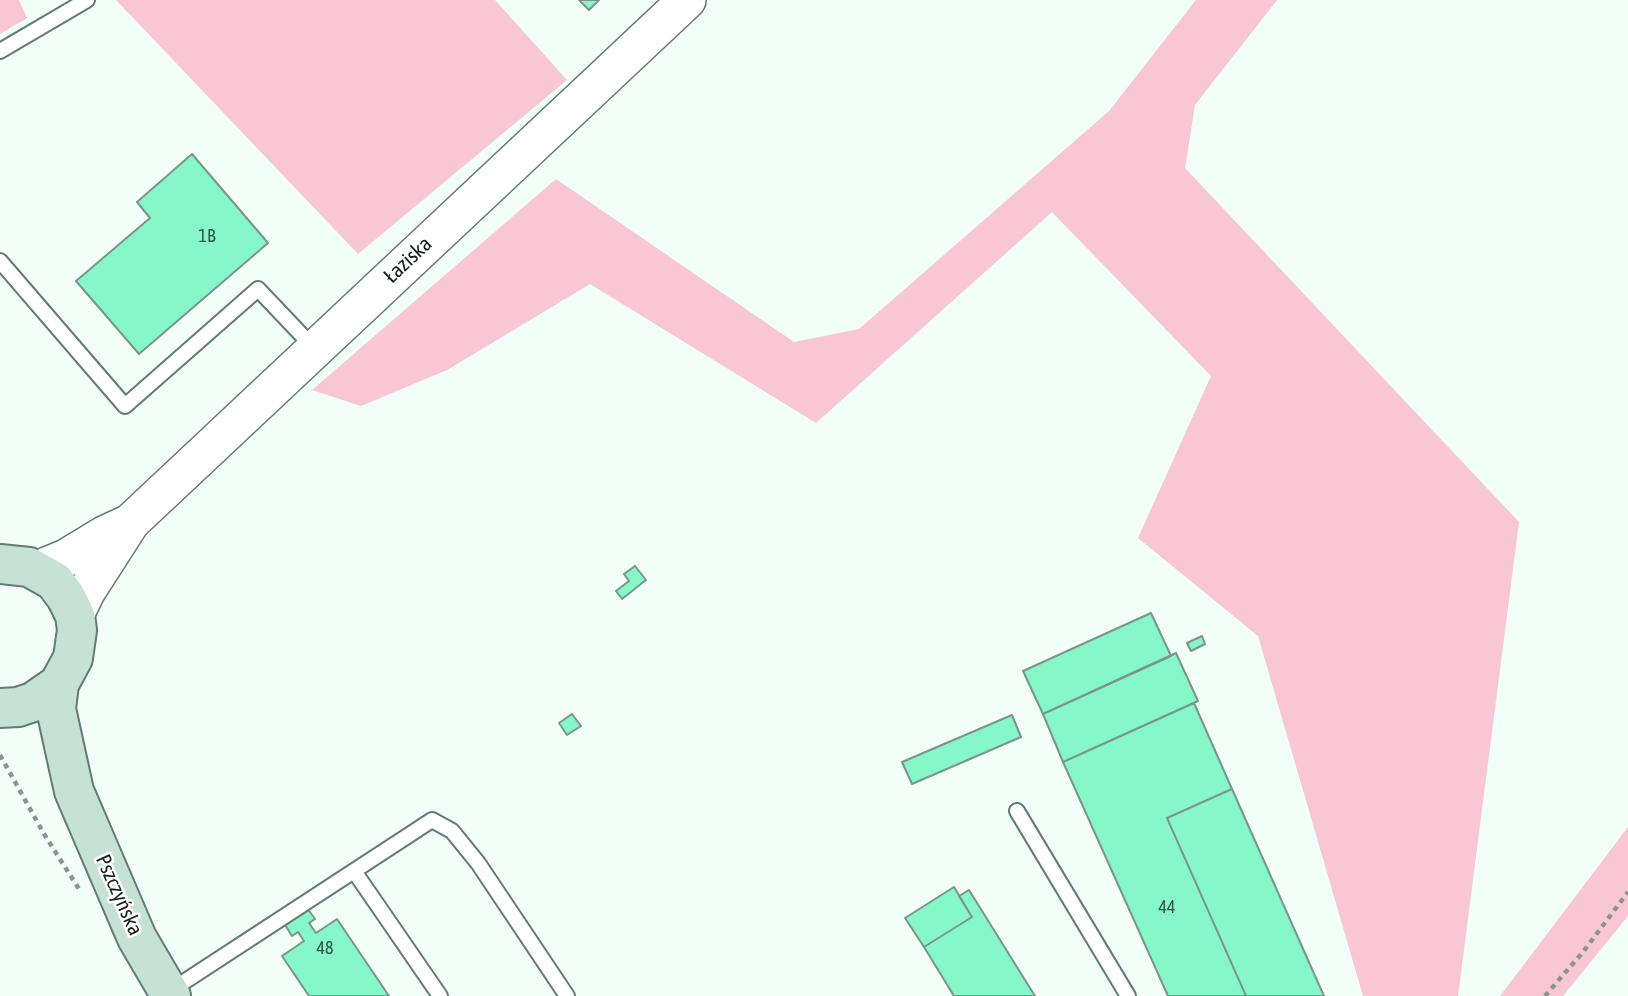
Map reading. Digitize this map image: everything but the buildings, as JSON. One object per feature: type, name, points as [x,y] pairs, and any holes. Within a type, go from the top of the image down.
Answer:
[{"type":"main road","points":[[1,708],[18,707],[33,702],[59,684],[70,665],[77,644],[75,615],[54,581],[12,562]]},
{"type":"main road","name":"Pszczyńska","points":[[59,684],[56,709],[75,791],[137,938],[170,994]]},
{"type":"main road","name":"Pszczyńska","points":[[1,708],[32,734],[75,791]]},
{"type":"street","name":"Łaziska","points":[[75,615],[86,592],[131,522],[313,348],[687,0]]},
{"type":"street","name":"Łaziska","points":[[12,562],[66,558],[104,534],[131,522]]},
{"type":"lane","points":[[0,51],[87,0]]},
{"type":"lane","points":[[0,261],[125,407],[258,289],[313,348]]},
{"type":"lane","points":[[1017,811],[1128,996]]},
{"type":"lane","points":[[170,994],[432,820],[452,831],[478,863],[567,996]]},
{"type":"lane","points":[[354,871],[440,996]]},
{"type":"path","points":[[0,755],[44,834]]},
{"type":"path","points":[[1545,996],[1583,952],[1628,892]]},
{"type":"shaded area","points":[[0,0],[19,0],[27,18],[0,34]]},
{"type":"shaded area","points":[[116,0],[495,0],[567,80],[358,254]]},
{"type":"shaded area","points":[[1196,0],[1277,0],[1195,105],[1185,168],[1519,522],[1458,996],[1363,996],[1258,636],[1138,538],[1211,376],[1052,212],[816,423],[590,284],[447,370],[361,406],[312,390],[556,179],[794,342],[859,329],[1109,111]]},
{"type":"shaded area","points":[[1628,827],[1628,916],[1563,996],[1500,996]]}]
